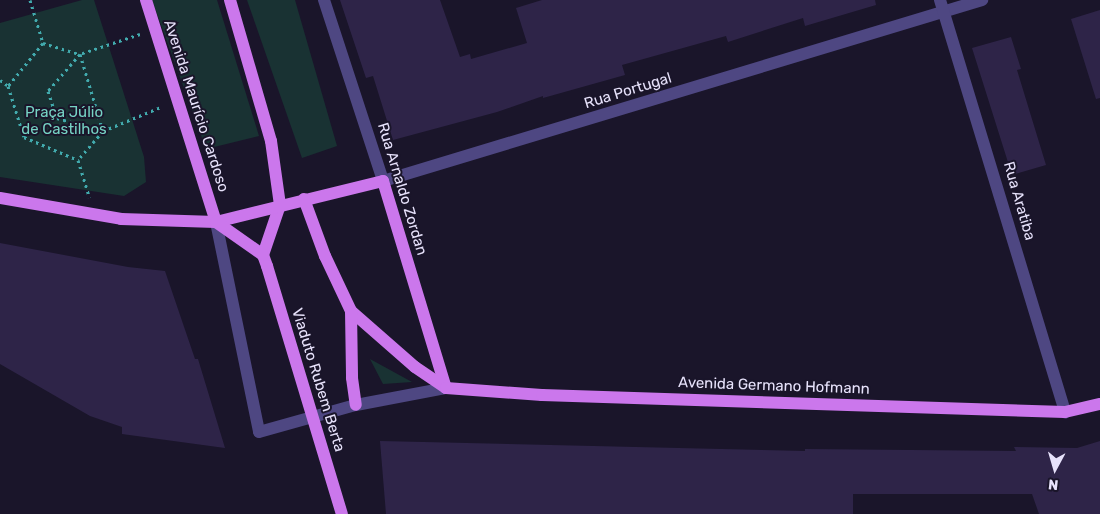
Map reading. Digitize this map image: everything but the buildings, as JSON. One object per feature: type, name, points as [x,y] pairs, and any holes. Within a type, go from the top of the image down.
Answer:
[{"type":"main road","name":"Avenida Maurício Cardoso","points":[[146,0],[216,222]]},
{"type":"main road","points":[[216,222],[265,260],[280,205],[271,141],[230,0]]},
{"type":"main road","name":"Rua Portugal","points":[[0,198],[94,214],[153,221],[216,222],[383,181]]},
{"type":"main road","name":"Rua Arnaldo Zordan","points":[[383,181],[446,388]]},
{"type":"main road","points":[[304,199],[325,256],[351,311],[415,367],[446,388]]},
{"type":"main road","name":"Viaduto Rubem Berta","points":[[265,260],[342,514]]},
{"type":"main road","points":[[351,311],[352,378],[356,405]]},
{"type":"main road","name":"Avenida Germano Hofmann","points":[[446,388],[542,395],[1065,412],[1100,404]]},
{"type":"street","name":"Rua Arnaldo Zordan","points":[[324,0],[383,181]]},
{"type":"street","name":"Rua Portugal","points":[[383,181],[942,5],[982,0]]},
{"type":"street","name":"Rua Aratiba","points":[[942,5],[1065,412]]},
{"type":"street","points":[[216,222],[259,432],[356,405],[446,388]]},
{"type":"path","points":[[30,0],[43,43]]},
{"type":"path","points":[[103,131],[57,118],[48,91],[80,54],[154,29]]},
{"type":"path","points":[[43,43],[80,54]]},
{"type":"path","points":[[8,86],[43,43]]},
{"type":"path","points":[[80,54],[103,131]]},
{"type":"path","points":[[0,80],[8,86],[24,137],[78,160]]},
{"type":"path","points":[[78,160],[103,131],[178,100]]},
{"type":"path","points":[[78,160],[94,214]]},
{"type":"green space","name":"Praça Júlio de Castilhos","points":[[82,0],[94,0],[144,157],[146,182],[124,196],[0,177],[0,23]]},
{"type":"green space","points":[[152,0],[217,0],[259,136],[206,149]]},
{"type":"green space","points":[[247,0],[295,0],[337,146],[302,158]]},
{"type":"green space","points":[[370,359],[412,382],[383,384]]}]
